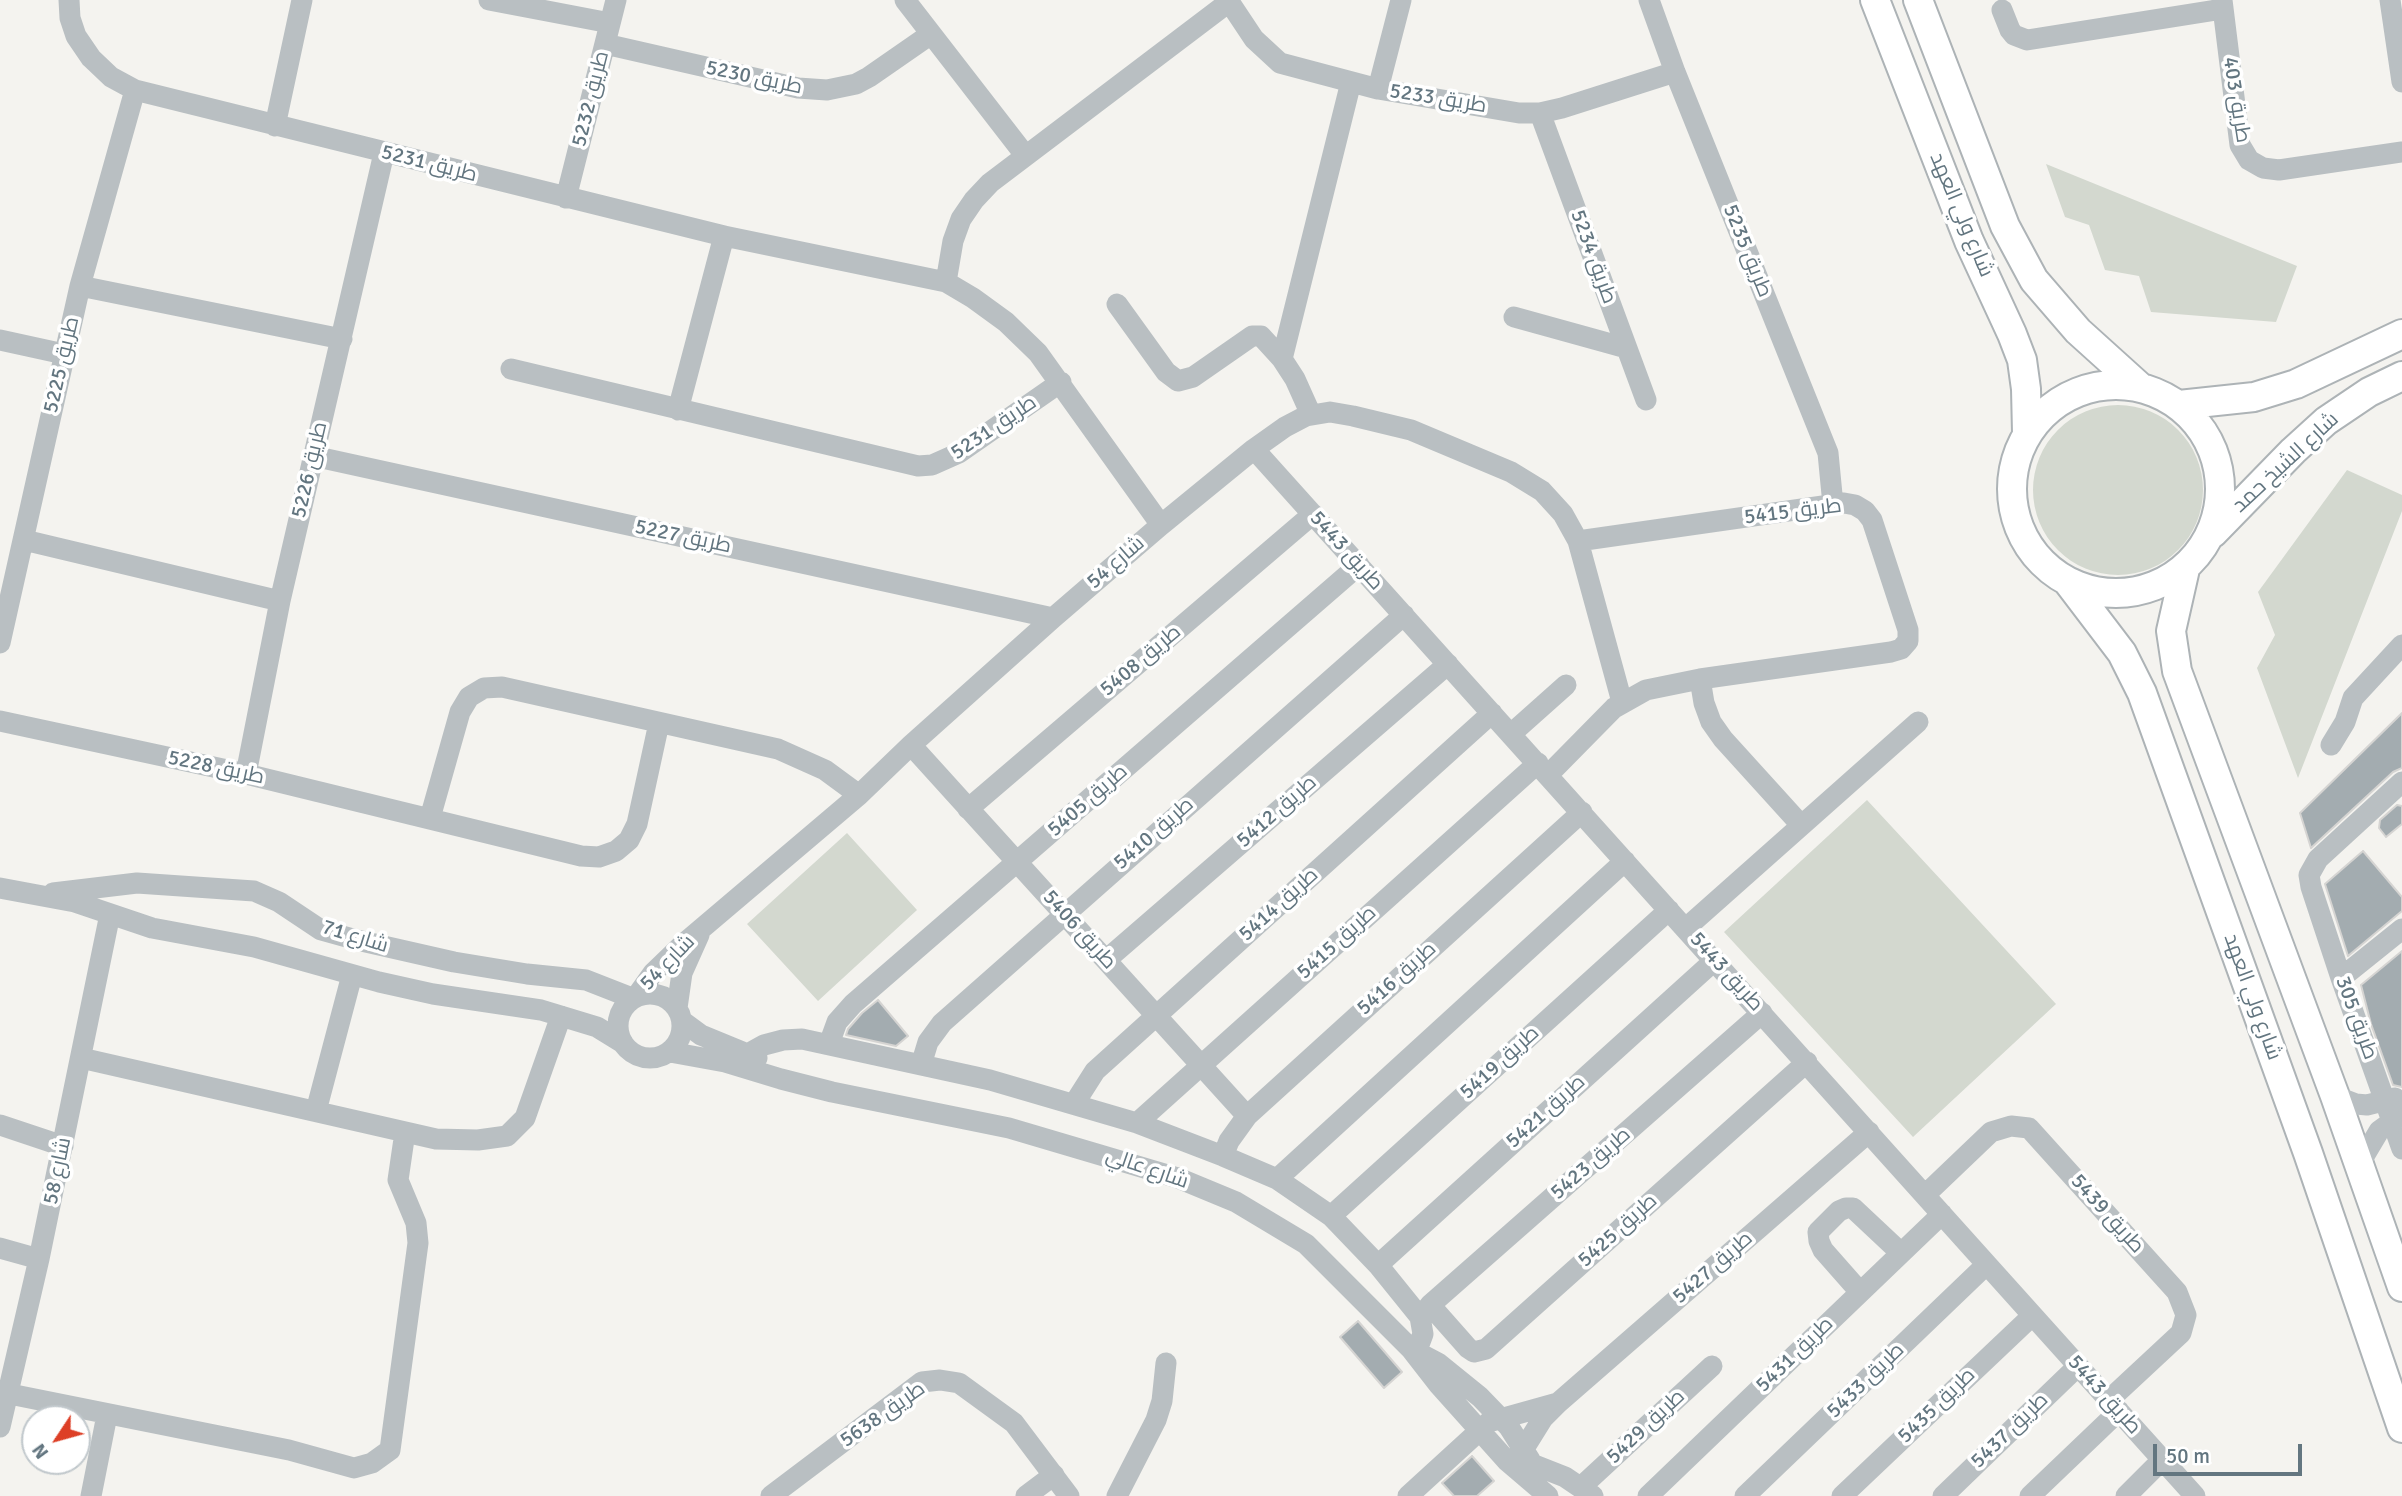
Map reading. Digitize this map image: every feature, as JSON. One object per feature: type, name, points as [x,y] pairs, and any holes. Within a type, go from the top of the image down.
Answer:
[{"type":"main road","name":"شارع ولي العهد","points":[[1875,0],[1969,241],[2022,360],[2027,433]]},
{"type":"main road","name":"شارع ولي العهد","points":[[1918,0],[2005,226],[2034,280],[2078,331],[2140,387]]},
{"type":"main road","points":[[2179,405],[2254,397],[2296,384],[2402,334]]},
{"type":"main road","name":"شارع الشيخ حمد","points":[[2211,535],[2326,421],[2369,392],[2402,376]]},
{"type":"main road","points":[[2108,384],[2140,387],[2161,394],[2179,405],[2197,422],[2210,442],[2218,464],[2221,488],[2219,512],[2211,535],[2185,569],[2159,586],[2129,594],[2097,593],[2068,582],[2045,565],[2026,543],[2015,516],[2011,488],[2015,459],[2027,433],[2049,408],[2076,392],[2108,384]]},
{"type":"main road","name":"شارع ولي العهد","points":[[2185,569],[2171,631],[2177,670],[2395,1252],[2402,1287]]},
{"type":"main road","name":"شارع ولي العهد","points":[[2068,582],[2122,653],[2142,693],[2308,1153],[2402,1429]]},
{"type":"street","name":"طريق 5231","points":[[69,0],[70,18],[76,36],[91,58],[111,77],[135,90],[724,236],[946,282],[1006,322],[1038,353],[1161,525]]},
{"type":"street","points":[[275,126],[302,0]]},
{"type":"street","name":"طريق 5230","points":[[489,0],[798,88],[827,90],[849,86],[869,77],[931,34]]},
{"type":"street","name":"طريق 5232","points":[[566,198],[616,0]]},
{"type":"street","points":[[905,0],[1025,155]]},
{"type":"street","points":[[1378,89],[1401,0]]},
{"type":"street","name":"طريق 5235","points":[[1648,0],[1828,453],[1833,505]]},
{"type":"street","points":[[2390,0],[2402,82]]},
{"type":"street","points":[[946,282],[953,241],[961,219],[990,183],[1228,1]]},
{"type":"street","name":"طريق 5233","points":[[1228,1],[1254,39],[1280,63],[1378,89],[1520,113],[1540,113],[1562,108],[1675,72]]},
{"type":"street","name":"طريق 403","points":[[2002,10],[2014,35],[2027,40],[2222,4],[2240,145],[2249,160],[2263,168],[2279,170],[2402,152]]},
{"type":"street","points":[[1282,359],[1351,82]]},
{"type":"street","name":"طريق 5225","points":[[0,643],[80,286],[135,90]]},
{"type":"street","name":"طريق 5234","points":[[1540,113],[1646,400]]},
{"type":"street","name":"طريق 5226","points":[[246,774],[280,601],[384,153]]},
{"type":"street","points":[[678,410],[724,236]]},
{"type":"street","points":[[80,286],[342,339]]},
{"type":"street","points":[[1116,304],[1167,372],[1178,381],[1192,377],[1257,335],[1264,339],[1282,359],[1302,393],[1308,408],[1306,416]]},
{"type":"street","points":[[1514,317],[1626,348]]},
{"type":"street","points":[[0,340],[64,354]]},
{"type":"street","name":"طريق 5231","points":[[511,369],[903,464],[925,466],[946,461],[959,453],[1061,382]]},
{"type":"street","name":"شارع 54","points":[[634,998],[653,973],[859,795],[911,744],[1053,618],[1254,449],[1306,416],[1330,412],[1411,430],[1511,472],[1542,491],[1563,514],[1578,541]]},
{"type":"street","name":"طريق 5443","points":[[1254,449],[2195,1496]]},
{"type":"street","name":"طريق 5227","points":[[313,456],[1053,618]]},
{"type":"street","name":"طريق 5415","points":[[1137,1123],[1622,702],[1646,690],[1700,679],[1891,652],[1901,649],[1908,641],[1908,630],[1872,520],[1856,505],[1844,503],[1578,541]]},
{"type":"street","name":"طريق 5408","points":[[968,809],[1313,514]]},
{"type":"street","points":[[23,540],[280,601]]},
{"type":"street","points":[[1578,541],[1622,702]]},
{"type":"street","name":"طريق 5405","points":[[829,1044],[844,1012],[1359,565]]},
{"type":"street","name":"طريق 5410","points":[[921,1065],[928,1042],[942,1023],[1404,615]]},
{"type":"street","points":[[2331,745],[2345,722],[2353,698],[2402,645]]},
{"type":"street","name":"طريق 5412","points":[[1106,960],[1448,664]]},
{"type":"street","points":[[1700,679],[1711,722],[1723,739],[1801,825]]},
{"type":"street","points":[[1511,734],[1566,685]]},
{"type":"street","points":[[430,818],[460,712],[469,697],[484,688],[502,687],[778,749],[825,770],[859,795]]},
{"type":"street","name":"طريق 5414","points":[[1074,1104],[1095,1072],[1492,713]]},
{"type":"street","name":"طريق 5228","points":[[0,721],[246,774],[581,856],[599,857],[616,851],[629,839],[637,824],[659,723]]},
{"type":"street","points":[[1686,928],[1918,722]]},
{"type":"street","name":"طريق 5406","points":[[911,744],[1247,1116]]},
{"type":"street","name":"طريق 305","points":[[2402,782],[2314,864],[2309,875],[2341,978],[2393,1109],[2402,1149]]},
{"type":"street","name":"طريق 5416","points":[[1223,1156],[1229,1141],[1247,1116],[1581,812]]},
{"type":"street","points":[[1277,1179],[1625,860]]},
{"type":"street","name":"شارع 71","points":[[39,895],[137,883],[254,891],[279,902],[321,930],[454,962],[586,980],[634,998]]},
{"type":"street","name":"شارع 71","points":[[0,888],[75,902],[152,928],[254,947],[352,975],[433,994],[541,1010],[597,1027],[623,1043]]},
{"type":"street","name":"طريق 5419","points":[[1331,1216],[1669,910]]},
{"type":"street","name":"شارع 58","points":[[0,1427],[4,1393],[39,1259],[110,914]]},
{"type":"street","points":[[2341,978],[2402,929]]},
{"type":"street","name":"شارع 54","points":[[680,1014],[682,973],[701,930]]},
{"type":"street","name":"طريق 5421","points":[[1378,1265],[1715,960]]},
{"type":"street","points":[[316,1111],[352,975]]},
{"type":"street","points":[[646,993],[660,995],[673,1002],[680,1014],[681,1038],[670,1052],[659,1057],[642,1057],[631,1052],[623,1043],[618,1022],[627,1002],[634,998],[646,993]]},
{"type":"street","name":"طريق 5423","points":[[1425,1311],[1762,1013]]},
{"type":"street","name":"شارع عالي","points":[[680,1014],[701,1035],[747,1055],[802,1073],[832,1092]]},
{"type":"street","points":[[81,1058],[405,1132],[446,1139],[478,1140],[507,1136],[525,1118],[561,1016]]},
{"type":"street","points":[[747,1055],[764,1045],[802,1039],[990,1080],[1137,1123],[1277,1179],[1331,1216],[1425,1311],[1423,1334],[1420,1342],[1411,1349]]},
{"type":"street","name":"شارع عالي","points":[[670,1052],[725,1062],[832,1092],[1009,1128],[1178,1178],[1236,1202],[1306,1244],[1411,1349],[1480,1431],[1521,1458],[1555,1496]]},
{"type":"street","name":"طريق 5425","points":[[1425,1311],[1474,1352],[1486,1349],[1807,1062]]},
{"type":"street","points":[[2335,1096],[2356,1104],[2393,1109],[2360,1163]]},
{"type":"street","points":[[0,1125],[63,1146]]},
{"type":"street","name":"طريق 5439","points":[[1925,1195],[1990,1132],[2011,1126],[2029,1128],[2177,1292],[2186,1315],[2181,1332],[2030,1496]]},
{"type":"street","points":[[4,1393],[289,1450],[354,1468],[372,1463],[390,1450],[418,1243],[416,1223],[398,1180],[405,1132]]},
{"type":"street","name":"طريق 5427","points":[[1521,1458],[1537,1426],[1558,1403],[1869,1132]]},
{"type":"street","points":[[1860,1292],[1823,1250],[1819,1241],[1818,1232],[1839,1212],[1853,1208],[1901,1253]]},
{"type":"street","name":"طريق 5431","points":[[1648,1496],[1942,1214]]},
{"type":"street","points":[[0,1248],[39,1259]]},
{"type":"street","name":"طريق 5433","points":[[1745,1496],[1986,1265]]},
{"type":"street","name":"طريق 5435","points":[[1842,1496],[2032,1316]]},
{"type":"street","name":"شارع عالي","points":[[1411,1349],[1459,1377],[1502,1417],[1521,1458],[1548,1496]]},
{"type":"street","points":[[1117,1496],[1156,1420],[1165,1383],[1166,1363]]},
{"type":"street","name":"طريق 5429","points":[[1587,1491],[1712,1366]]},
{"type":"street","name":"طريق 5437","points":[[1942,1496],[2078,1366]]},
{"type":"street","name":"طريق 5638","points":[[771,1496],[922,1382],[940,1380],[959,1382],[1014,1423],[1069,1496]]},
{"type":"street","name":"طريق 5427","points":[[1408,1496],[1489,1422],[1558,1403]]},
{"type":"street","points":[[92,1496],[107,1415]]},
{"type":"street","points":[[1521,1458],[1557,1473],[1587,1491]]},
{"type":"street","points":[[2126,1496],[2162,1460]]},
{"type":"street","points":[[1026,1496],[1054,1475]]},
{"type":"shaded area","points":[[2046,164],[2297,266],[2276,322],[2151,312],[2139,276],[2105,270],[2089,225],[2065,217]]},
{"type":"shaded area","points":[[2118,405],[2151,411],[2178,430],[2197,457],[2203,490],[2197,523],[2178,550],[2151,569],[2118,575],[2085,569],[2058,550],[2039,523],[2033,490],[2039,457],[2058,430],[2085,411]]},
{"type":"shaded area","points":[[2347,470],[2402,495],[2402,511],[2298,778],[2257,668],[2275,635],[2258,592]]},
{"type":"shaded area","points":[[1867,800],[2056,1004],[1913,1137],[1724,932]]},
{"type":"shaded area","points":[[847,833],[917,910],[818,1001],[747,924]]},
{"type":"building","points":[[2402,713],[2402,768],[2393,772],[2311,848],[2300,813]]},
{"type":"building","points":[[2397,805],[2402,806],[2402,824],[2386,837],[2379,828],[2380,820]]},
{"type":"building","points":[[2363,851],[2402,897],[2402,911],[2348,956],[2325,884]]},
{"type":"building","points":[[2402,951],[2402,1087],[2393,1085],[2371,1024],[2361,985]]},
{"type":"building","points":[[878,1000],[908,1036],[896,1046],[846,1035],[862,1013]]},
{"type":"building","points":[[1358,1321],[1402,1372],[1384,1388],[1340,1337]]},
{"type":"building","points":[[1472,1456],[1494,1481],[1477,1496],[1454,1496],[1442,1483]]}]
